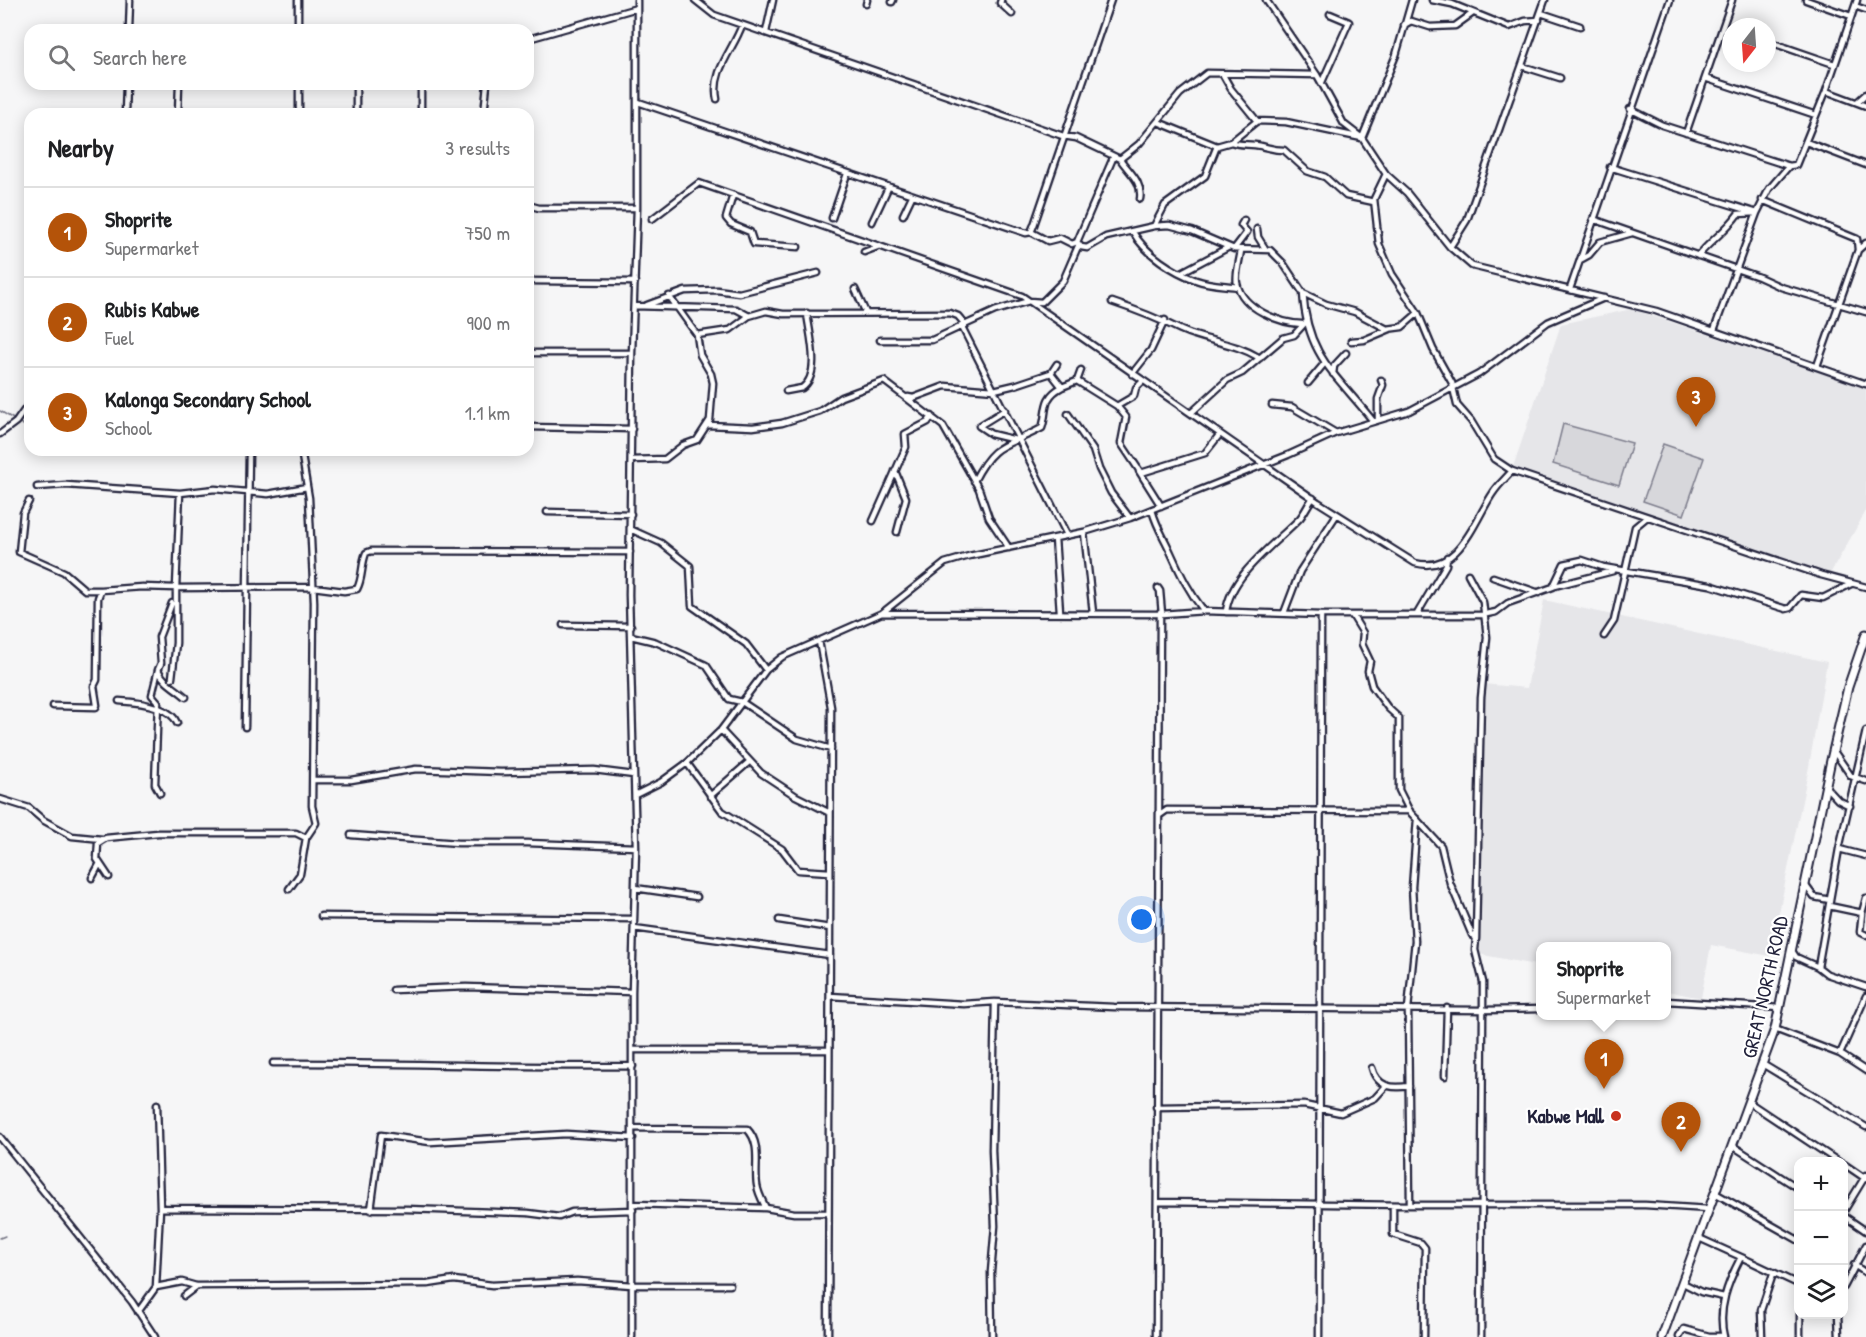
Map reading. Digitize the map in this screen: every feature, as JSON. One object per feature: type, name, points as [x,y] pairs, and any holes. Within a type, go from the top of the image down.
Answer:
[{"type":"highway","name":"GREAT NORTH ROAD","points":[[1662,1337],[1764,1065],[1775,1029],[1833,750],[1848,687],[1866,634]]},
{"type":"street","points":[[129,24],[130,0]]},
{"type":"street","points":[[298,0],[298,24]]},
{"type":"street","points":[[632,1337],[634,1207],[632,992],[636,847],[630,514],[632,353],[636,282],[637,0]]},
{"type":"street","points":[[695,0],[714,15],[1076,138],[1113,158],[1120,159],[1133,174],[1141,190],[1140,199]]},
{"type":"street","points":[[766,32],[773,0]]},
{"type":"street","points":[[1001,0],[1000,3],[1012,14]]},
{"type":"street","points":[[1030,232],[1111,0]]},
{"type":"street","points":[[1266,0],[1322,82],[1344,124],[1362,138],[1386,174],[1407,193],[1450,247],[1464,260],[1482,270],[1656,311],[1866,384]]},
{"type":"street","points":[[1362,138],[1396,55],[1412,0]]},
{"type":"street","points":[[1432,0],[1452,4],[1509,27],[1525,21],[1539,20]]},
{"type":"street","points":[[1450,247],[1467,220],[1545,0]]},
{"type":"street","points":[[1570,289],[1630,109],[1670,0]]},
{"type":"street","points":[[1726,18],[1732,0]]},
{"type":"street","points":[[1806,0],[1851,16]]},
{"type":"street","points":[[1630,109],[1686,133],[1789,166],[1796,165],[1826,91],[1857,0]]},
{"type":"street","points":[[1855,6],[1866,10]]},
{"type":"street","points":[[534,37],[638,8]]},
{"type":"street","points":[[1404,25],[1411,21],[1431,27],[1455,27],[1473,13]]},
{"type":"street","points":[[1541,13],[1580,26]]},
{"type":"street","points":[[1322,82],[1349,22],[1330,14]]},
{"type":"street","points":[[717,99],[716,87],[724,56],[732,50],[742,25]]},
{"type":"street","points":[[1686,133],[1722,31]]},
{"type":"street","points":[[1776,44],[1834,64]]},
{"type":"street","points":[[1522,66],[1560,78]]},
{"type":"street","points":[[1120,159],[1139,144],[1190,84],[1209,72],[1223,75],[1291,73],[1317,75]]},
{"type":"street","points":[[1223,75],[1257,121]]},
{"type":"street","points":[[1705,78],[1816,115]]},
{"type":"street","points":[[125,108],[126,90]]},
{"type":"street","points":[[178,108],[179,90]]},
{"type":"street","points":[[299,90],[299,108]]},
{"type":"street","points":[[356,90],[356,108]]},
{"type":"street","points":[[421,108],[422,90]]},
{"type":"street","points":[[485,108],[486,90]]},
{"type":"street","points":[[1826,91],[1866,106]]},
{"type":"street","points":[[1857,102],[1866,94]]},
{"type":"street","points":[[638,102],[912,196],[1022,232],[1030,232],[1048,241],[1060,238],[1072,244],[1078,243]]},
{"type":"street","points":[[1158,122],[1217,146],[1231,142],[1257,121],[1286,122],[1362,138]]},
{"type":"street","points":[[1066,126],[1076,138]]},
{"type":"street","points":[[1231,142],[1245,146],[1261,146],[1271,151],[1284,150],[1307,171],[1325,177],[1346,196],[1374,202]]},
{"type":"street","points":[[1806,142],[1866,165]]},
{"type":"street","points":[[1155,226],[1165,205],[1205,176],[1217,146]]},
{"type":"street","points":[[880,340],[928,341],[963,324],[1029,302],[1042,302],[1062,283],[1113,158]]},
{"type":"street","points":[[1714,330],[1762,200],[1789,166]]},
{"type":"street","points":[[1610,167],[1757,213]]},
{"type":"street","points":[[832,218],[848,174]]},
{"type":"street","points":[[1386,174],[1374,202],[1379,244],[1392,274],[1418,313],[1453,388],[1457,405],[1471,421],[1490,453],[1512,471],[1866,587]]},
{"type":"street","points":[[652,219],[699,183],[1014,292],[1312,498],[1415,563],[1431,565],[1447,557],[1470,536],[1492,494],[1512,471]]},
{"type":"street","points":[[872,222],[888,188]]},
{"type":"street","points":[[733,195],[726,218],[731,224],[750,232],[754,244],[798,247]]},
{"type":"street","points":[[903,215],[912,196]]},
{"type":"street","points":[[1762,200],[1866,243],[1858,250]]},
{"type":"street","points":[[534,207],[637,208]]},
{"type":"street","points":[[1698,256],[1710,241],[1731,226],[1738,214],[1757,213]]},
{"type":"street","points":[[1593,219],[1773,285],[1866,312]]},
{"type":"street","points":[[1244,220],[1241,225],[1247,232]]},
{"type":"street","points":[[1078,243],[1083,248],[1091,248],[1106,237],[1155,226],[1182,228],[1241,250],[1266,250]]},
{"type":"street","points":[[1182,272],[1232,248],[1247,232],[1257,231],[1266,250],[1283,263],[1303,293],[1326,304],[1355,312],[1390,329]]},
{"type":"street","points":[[1133,232],[1148,250],[1196,280],[1238,287]]},
{"type":"street","points":[[1580,260],[1589,255],[1600,242],[1632,232]]},
{"type":"street","points":[[1817,366],[1858,250],[1858,240]]},
{"type":"street","points":[[864,252],[880,246]]},
{"type":"street","points":[[1241,250],[1238,287],[1251,304],[1287,322],[1304,323]]},
{"type":"street","points":[[644,306],[669,296],[704,290],[739,293],[818,273]]},
{"type":"street","points":[[534,281],[636,282]]},
{"type":"street","points":[[855,289],[866,313]]},
{"type":"street","points":[[1303,293],[1304,323],[1317,354],[1376,420]]},
{"type":"street","points":[[631,460],[665,459],[683,445],[697,440],[708,425],[713,383],[700,355],[697,335],[669,296]]},
{"type":"street","points":[[635,795],[661,782],[687,763],[721,730],[766,670],[782,657],[882,612],[945,563],[1084,532],[1130,518],[1264,465],[1336,433],[1409,411],[1495,363],[1548,322],[1604,298]]},
{"type":"street","points":[[1112,302],[1165,320],[1182,330],[1229,342],[1260,358]]},
{"type":"street","points":[[634,306],[736,309],[748,316]]},
{"type":"street","points":[[697,335],[730,330],[748,316],[766,311],[950,313],[958,316],[1067,535]]},
{"type":"street","points":[[786,391],[802,388],[811,376],[813,358],[807,313]]},
{"type":"street","points":[[1351,341],[1364,340],[1390,329],[1402,327],[1418,313]]},
{"type":"street","points":[[1132,374],[1151,350],[1165,320]]},
{"type":"street","points":[[1191,413],[1227,380],[1242,373],[1283,338],[1294,335],[1304,323]]},
{"type":"street","points":[[534,353],[632,353]]},
{"type":"street","points":[[1333,374],[1334,366],[1346,353]]},
{"type":"street","points":[[905,396],[913,398],[945,386],[994,390],[1051,373],[1057,364]]},
{"type":"street","points":[[1308,383],[1324,364]]},
{"type":"street","points":[[974,481],[988,455],[998,446],[1042,428],[1044,407],[1055,391],[1077,381],[1081,370]]},
{"type":"street","points":[[1051,373],[1062,387]]},
{"type":"street","points":[[1376,420],[1378,399],[1383,385],[1381,380]]},
{"type":"street","points":[[708,425],[753,427],[782,423],[820,411],[851,392],[884,381],[943,426],[974,481],[989,518],[1009,548]]},
{"type":"street","points":[[1077,381],[1117,406],[1126,417],[1121,443],[1161,506]]},
{"type":"street","points":[[1117,406],[1134,396],[1136,388],[1143,381]]},
{"type":"street","points":[[1272,405],[1292,407],[1336,433]]},
{"type":"street","points":[[1005,410],[979,426],[991,434],[1018,439]]},
{"type":"street","points":[[0,434],[16,422],[24,411]]},
{"type":"street","points":[[1068,414],[1093,450],[1099,469],[1111,493],[1130,518]]},
{"type":"street","points":[[873,521],[906,447],[905,435],[928,422],[932,416]]},
{"type":"street","points":[[534,427],[632,429]]},
{"type":"street","points":[[1139,471],[1143,473],[1205,453],[1220,434]]},
{"type":"street","points":[[245,727],[249,456]]},
{"type":"street","points":[[289,889],[300,874],[306,838],[315,823],[312,806],[312,588],[307,487],[302,456]]},
{"type":"street","points":[[895,471],[906,498],[897,532]]},
{"type":"street","points":[[37,487],[66,485],[180,493],[214,489],[268,494],[307,487]]},
{"type":"street","points":[[160,793],[155,784],[158,702],[152,695],[161,663],[159,637],[176,588],[180,493]]},
{"type":"street","points":[[1226,612],[1228,601],[1236,587],[1266,548],[1300,517],[1312,498]]},
{"type":"street","points":[[29,501],[23,513],[19,552],[64,572],[85,590],[142,586],[312,588],[344,591],[357,589],[361,582],[364,559],[371,551],[630,552]]},
{"type":"street","points":[[1152,510],[1157,530],[1170,550],[1185,586],[1204,611]]},
{"type":"street","points":[[547,512],[630,514]]},
{"type":"street","points":[[1284,613],[1300,571],[1337,514]]},
{"type":"street","points":[[1604,636],[1614,621],[1635,527],[1647,517]]},
{"type":"street","points":[[630,529],[661,543],[690,566],[692,606],[746,644],[766,670]]},
{"type":"street","points":[[1084,532],[1094,613]]},
{"type":"street","points":[[1055,538],[1060,612]]},
{"type":"street","points":[[1416,614],[1446,565],[1447,557]]},
{"type":"street","points":[[1555,586],[1564,564],[1574,560],[1617,570],[1710,585],[1788,610],[1801,595],[1823,597],[1852,584]]},
{"type":"street","points":[[882,612],[1161,613],[1204,611],[1321,615],[1484,614],[1496,612],[1508,603],[1555,586],[1617,570]]},
{"type":"street","points":[[1468,574],[1470,581],[1479,590],[1487,644],[1480,699],[1475,950],[1483,982],[1481,1337]]},
{"type":"street","points":[[1493,577],[1539,593]]},
{"type":"street","points":[[1156,1337],[1161,613],[1158,588]]},
{"type":"street","points":[[53,706],[97,705],[94,686],[97,680],[98,598],[102,590]]},
{"type":"street","points":[[172,678],[176,643],[174,597]]},
{"type":"street","points":[[1319,1337],[1319,1110],[1322,1008],[1321,615]]},
{"type":"street","points":[[1352,615],[1363,633],[1362,644],[1370,662],[1369,679],[1374,690],[1399,718],[1398,787],[1410,811],[1441,846],[1450,883],[1471,933],[1476,938]]},
{"type":"street","points":[[563,625],[631,626]]},
{"type":"street","points":[[631,636],[663,644],[706,665],[724,694],[735,702],[742,702],[797,739],[831,749]]},
{"type":"street","points":[[819,641],[830,696],[831,749],[828,1337]]},
{"type":"street","points":[[1863,642],[1866,653]]},
{"type":"street","points":[[158,670],[162,679],[178,688],[186,697]]},
{"type":"street","points":[[119,700],[158,708],[172,714],[177,723]]},
{"type":"street","points":[[721,730],[761,773],[796,796],[830,813]]},
{"type":"street","points":[[1818,967],[1839,849],[1866,731]]},
{"type":"street","points":[[1833,750],[1845,768],[1856,778],[1866,781]]},
{"type":"street","points":[[710,796],[749,762]]},
{"type":"street","points":[[687,763],[705,784],[710,796],[728,816],[782,849],[799,871],[830,872]]},
{"type":"street","points":[[313,780],[351,780],[416,770],[501,772],[594,770],[634,776]]},
{"type":"street","points":[[1825,786],[1838,800],[1850,806]]},
{"type":"street","points":[[0,799],[29,808],[43,820],[72,836],[102,839],[158,833],[248,832],[296,833],[306,838]]},
{"type":"street","points":[[1159,806],[1164,810],[1410,811]]},
{"type":"street","points":[[1160,815],[1164,810]]},
{"type":"street","points":[[1410,1205],[1408,1009],[1415,941],[1412,887],[1417,819]]},
{"type":"street","points":[[351,835],[458,843],[555,843],[636,847]]},
{"type":"street","points":[[102,839],[96,848],[99,865],[109,877]]},
{"type":"street","points":[[1839,849],[1866,856]]},
{"type":"street","points":[[93,878],[99,865]]},
{"type":"street","points":[[1805,885],[1814,897],[1862,913]]},
{"type":"street","points":[[635,888],[697,897]]},
{"type":"street","points":[[1866,898],[1860,932],[1866,935]]},
{"type":"street","points":[[321,916],[634,919]]},
{"type":"street","points":[[779,920],[830,928]]},
{"type":"street","points":[[634,928],[830,955]]},
{"type":"street","points":[[1792,951],[1796,957],[1818,967],[1827,974],[1866,987]]},
{"type":"street","points":[[393,990],[466,987],[632,992]]},
{"type":"street","points":[[830,996],[964,1004],[994,1002],[1114,1006],[1536,1010]]},
{"type":"street","points":[[1839,1054],[1866,996]]},
{"type":"street","points":[[1671,1001],[1779,1008]]},
{"type":"street","points":[[992,1337],[992,1245],[995,1226],[992,1150],[994,1002]]},
{"type":"street","points":[[1445,1076],[1447,1008]]},
{"type":"street","points":[[1775,1029],[1839,1054],[1865,1068]]},
{"type":"street","points":[[633,1050],[829,1050]]},
{"type":"street","points":[[273,1063],[431,1063],[531,1068],[633,1066]]},
{"type":"street","points":[[1764,1065],[1866,1127]]},
{"type":"street","points":[[1372,1068],[1377,1080],[1386,1086],[1409,1086]]},
{"type":"street","points":[[1156,1107],[1304,1105],[1319,1110],[1350,1111],[1375,1098],[1386,1086]]},
{"type":"street","points":[[1750,1103],[1833,1157]]},
{"type":"street","points":[[138,1311],[156,1287],[160,1208],[157,1104]]},
{"type":"street","points":[[633,1128],[747,1130],[754,1141],[758,1160],[756,1182],[766,1208]]},
{"type":"street","points":[[371,1210],[381,1135],[430,1142],[566,1134],[633,1138]]},
{"type":"street","points":[[0,1137],[138,1311],[155,1337]]},
{"type":"street","points":[[1733,1146],[1794,1185]]},
{"type":"street","points":[[1848,1166],[1865,1177],[1848,1205]]},
{"type":"street","points":[[1715,1193],[1794,1238]]},
{"type":"street","points":[[1157,1202],[1645,1205],[1709,1209]]},
{"type":"street","points":[[1394,1205],[1393,1234],[1421,1243],[1425,1248],[1424,1337]]},
{"type":"street","points":[[160,1208],[528,1213],[560,1217],[572,1212],[634,1207],[766,1208],[794,1213],[828,1213]]},
{"type":"street","points":[[1848,1219],[1866,1231]]},
{"type":"street","points":[[1699,1238],[1794,1282]]},
{"type":"street","points":[[1848,1278],[1866,1245]]},
{"type":"street","points":[[1679,1337],[1684,1329],[1709,1336],[1724,1336],[1721,1325],[1724,1297],[1741,1257]]},
{"type":"street","points":[[1854,1265],[1866,1273]]},
{"type":"street","points":[[1762,1337],[1761,1310],[1773,1274]]},
{"type":"street","points":[[156,1287],[182,1282],[197,1286],[428,1284],[454,1280],[492,1285],[577,1281],[632,1285],[730,1285]]},
{"type":"street","points":[[1683,1283],[1701,1292],[1724,1297]]},
{"type":"street","points":[[184,1296],[197,1286]]},
{"type":"street","points":[[1800,1319],[1800,1337]]},
{"type":"street","points":[[1838,1319],[1839,1337]]},
{"type":"shaded area","points":[[1632,309],[1866,388],[1866,511],[1830,574],[1513,467],[1561,324]]},
{"type":"shaded area","points":[[1563,424],[1632,443],[1619,485],[1553,464]]},
{"type":"shaded area","points":[[1663,444],[1704,458],[1684,515],[1643,501]]},
{"type":"shaded area","points":[[1544,600],[1827,662],[1808,772],[1770,956],[1711,945],[1701,998],[1671,992],[1671,942],[1536,942],[1536,965],[1478,954],[1483,684],[1527,688]]},
{"type":"waterway","points":[[0,411],[24,425]]},
{"type":"waterway","points":[[0,1238],[5,1236]]},
{"type":"place","name":"Kalonga Secondary School","points":[[1696,427]]},
{"type":"place","name":"Shoprite","points":[[1604,1089]]},
{"type":"place","name":"Kabwe Mall","points":[[1616,1116]]},
{"type":"place","name":"Rubis Kabwe","points":[[1681,1152]]}]
